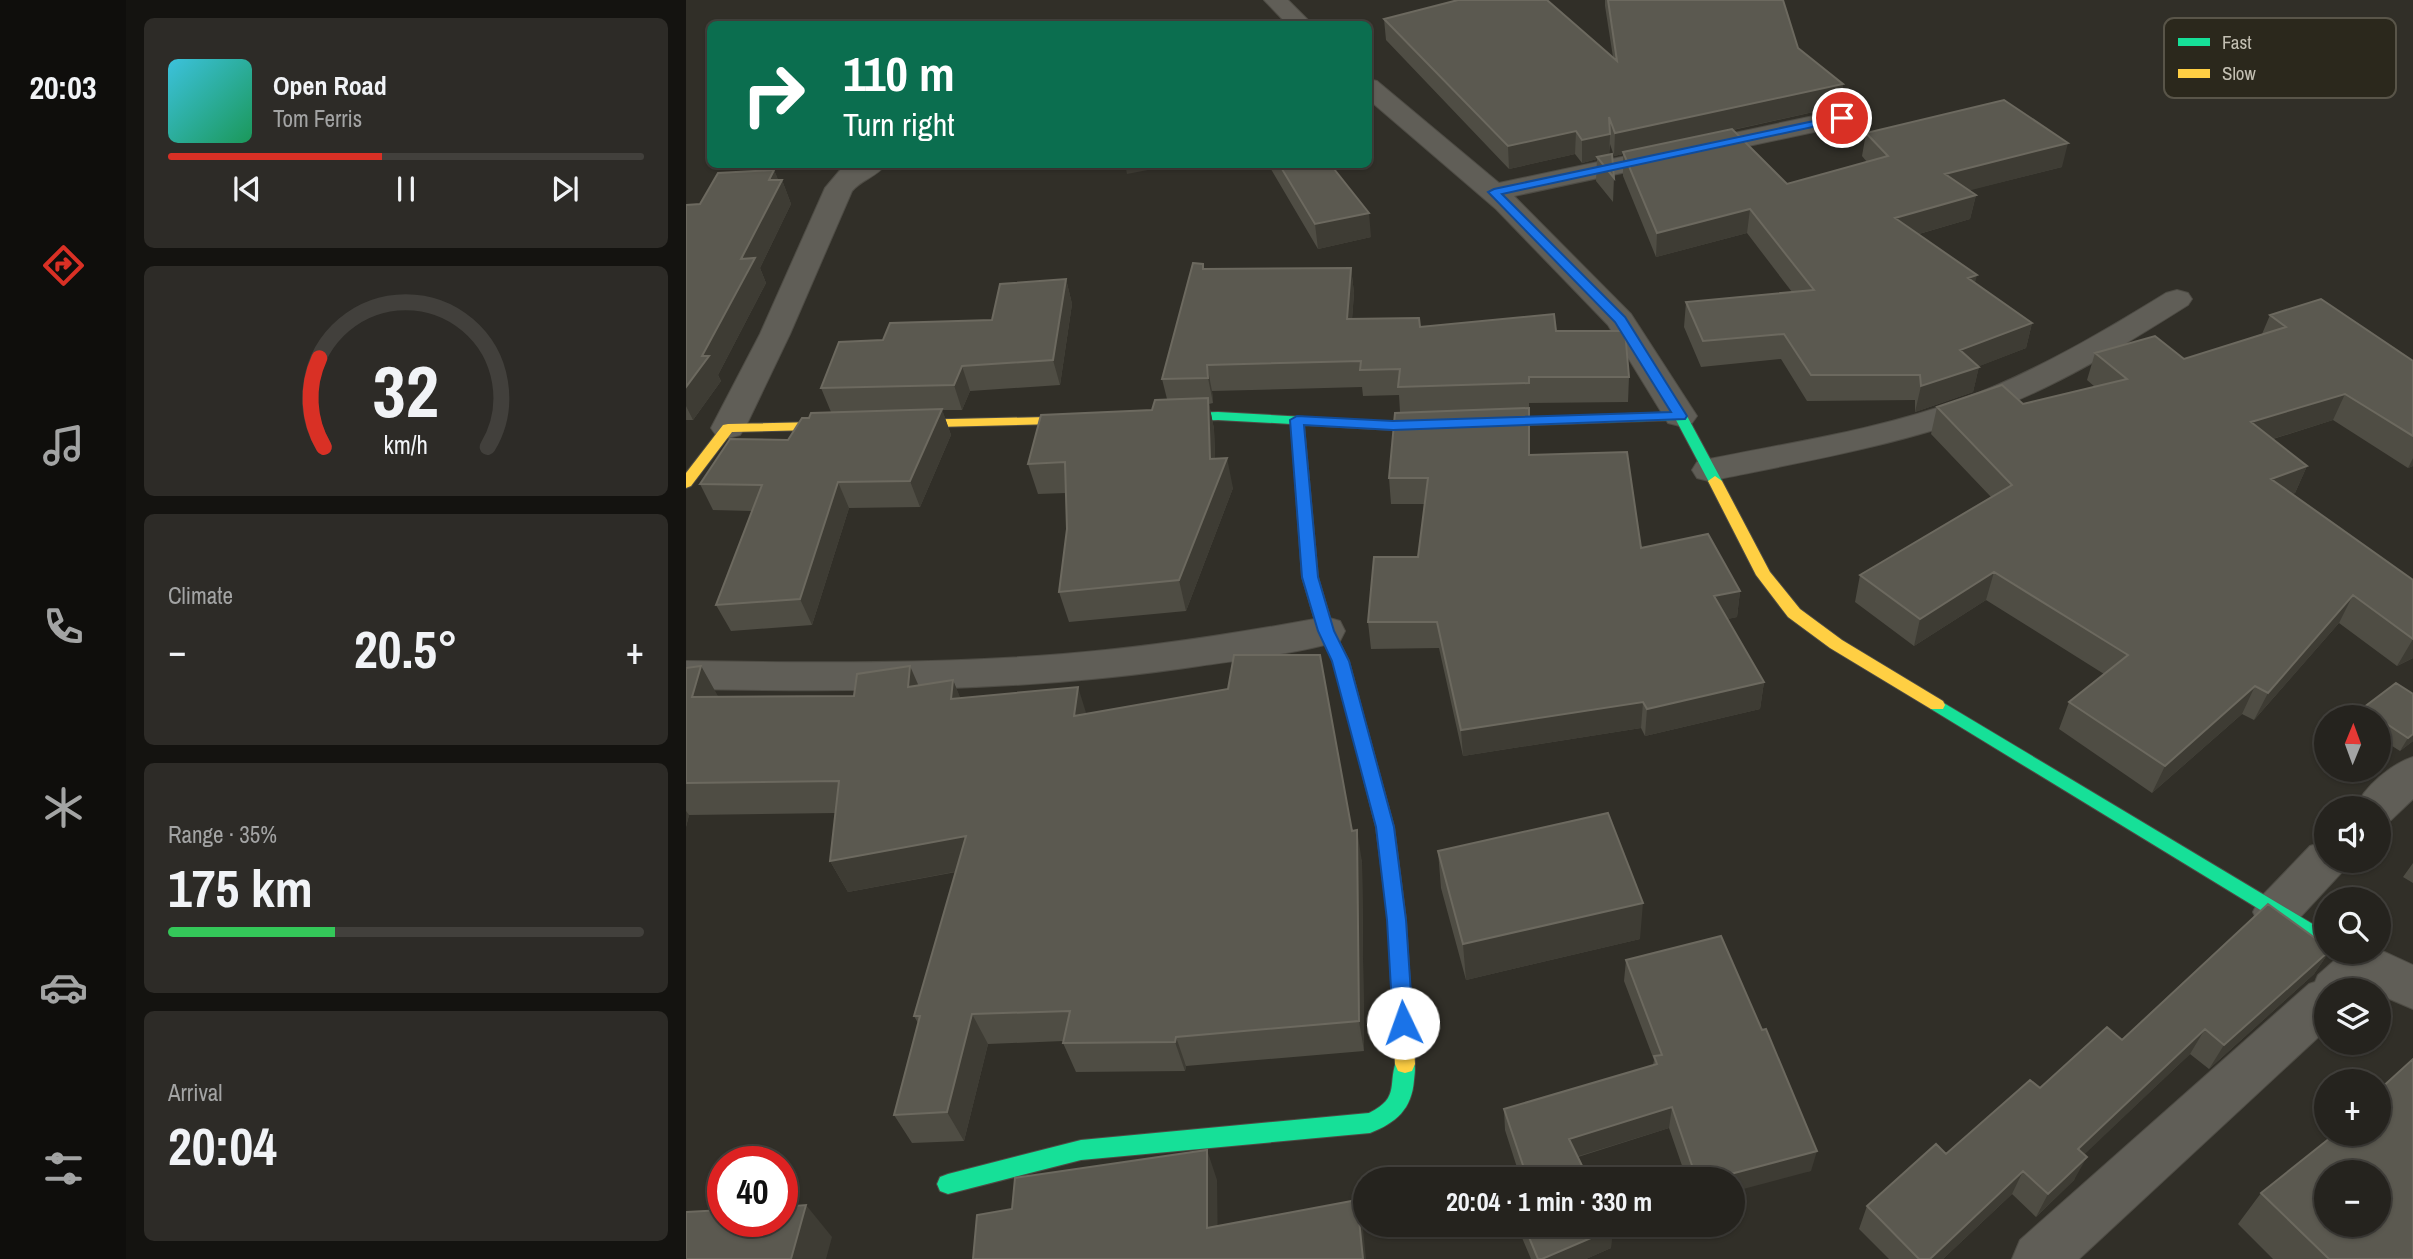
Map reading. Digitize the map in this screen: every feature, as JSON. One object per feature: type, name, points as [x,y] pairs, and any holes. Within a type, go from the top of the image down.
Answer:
[{"type":"street","points":[[1275,0],[1297,21]]},
{"type":"street","points":[[1372,89],[1494,192],[1620,320],[1680,416],[1764,575],[1794,613],[1836,644],[2276,912],[2314,941]]},
{"type":"street","points":[[1494,192],[1842,118]]},
{"type":"street","points":[[686,483],[728,428],[775,334],[839,188],[850,175],[865,168]]},
{"type":"street","points":[[1709,470],[1914,424],[2008,393],[2126,331],[2176,299]]},
{"type":"street","points":[[1148,419],[1218,416],[1393,426],[1680,416]]},
{"type":"street","points":[[728,428],[1106,420]]},
{"type":"street","points":[[948,1184],[1081,1150],[1370,1122],[1387,1116],[1397,1107],[1404,1090],[1405,1048],[1397,920],[1385,827],[1340,661],[1326,631],[1310,577],[1297,420]]},
{"type":"street","points":[[686,675],[864,677],[1028,671],[1194,654],[1326,631]]},
{"type":"street","points":[[2389,796],[2413,773]]},
{"type":"street","points":[[2276,912],[2314,872]]},
{"type":"street","points":[[2347,964],[2413,988]]},
{"type":"street","points":[[2039,1259],[2314,1010]]},
{"type":"building","points":[[1458,0],[1547,0],[1617,61],[1608,0],[1783,0],[1798,48],[1843,84],[1615,133],[1609,117],[1610,134],[1582,140],[1576,131],[1508,146],[1384,19]]},
{"type":"building","points":[[2004,100],[2068,143],[1945,174],[1976,195],[1895,218],[1977,275],[1968,278],[2032,323],[1960,350],[1979,367],[1921,386],[1920,375],[1811,375],[1784,334],[1703,341],[1686,302],[1814,290],[1750,209],[1657,233],[1623,152],[1732,129],[1787,184],[1888,156],[1866,133]]},
{"type":"building","points":[[1612,154],[1614,178],[1597,157]]},
{"type":"building","points":[[1281,168],[1333,168],[1369,213],[1315,224]]},
{"type":"building","points":[[774,170],[769,180],[782,180],[741,259],[755,258],[702,356],[709,356],[686,387],[686,205],[700,204],[718,173]]},
{"type":"building","points":[[1193,263],[1203,264],[1203,269],[1351,268],[1347,319],[1419,318],[1420,327],[1554,314],[1556,331],[1625,331],[1629,377],[1529,377],[1529,383],[1398,387],[1400,369],[1360,370],[1361,361],[1207,365],[1208,378],[1162,379]]},
{"type":"building","points":[[1066,279],[1053,360],[962,366],[954,385],[821,388],[839,342],[883,340],[890,323],[992,320],[1000,284]]},
{"type":"building","points":[[2321,299],[2413,361],[2413,436],[2345,394],[2251,422],[2307,466],[2271,479],[2413,580],[2413,639],[2353,595],[2268,693],[2255,686],[2165,766],[2069,702],[2128,655],[1994,572],[1920,619],[1860,575],[2012,485],[1937,407],[2002,385],[2023,404],[2127,379],[2095,353],[2155,336],[2184,359],[2286,327],[2270,315]]},
{"type":"building","points":[[1208,398],[1210,459],[1227,458],[1179,580],[1059,592],[1067,529],[1065,462],[1028,464],[1041,415],[1152,410],[1155,400]]},
{"type":"building","points":[[1529,408],[1529,455],[1627,452],[1641,548],[1708,534],[1740,591],[1714,596],[1764,682],[1647,709],[1643,702],[1461,730],[1437,622],[1368,622],[1374,557],[1418,557],[1428,478],[1389,478],[1395,413]]},
{"type":"building","points":[[942,409],[910,481],[838,482],[800,599],[716,605],[762,485],[700,484],[730,439],[788,440],[802,418],[809,418],[811,413]]},
{"type":"building","points":[[1234,655],[1320,655],[1352,831],[1357,830],[1359,1021],[1176,1037],[1175,1042],[1063,1043],[1070,1011],[972,1014],[947,1112],[894,1115],[920,1016],[914,1016],[966,836],[830,861],[839,781],[686,783],[686,668],[701,666],[692,697],[854,696],[857,674],[910,666],[908,687],[953,680],[951,699],[1078,687],[1074,716],[1228,689]]},
{"type":"building","points":[[2396,683],[2413,694],[2413,734],[2408,738],[2391,727],[2391,705],[2367,705]]},
{"type":"building","points":[[1608,813],[1643,903],[1463,944],[1438,851]]},
{"type":"building","points":[[2268,904],[2314,937],[2315,964],[2224,1045],[2205,1029],[2078,1149],[2087,1157],[2048,1194],[2023,1171],[1930,1259],[1919,1259],[1867,1206],[1936,1144],[1946,1154],[2030,1080],[2040,1088],[2107,1027],[2122,1040]]},
{"type":"building","points":[[1721,936],[1762,1030],[1766,1029],[1817,1151],[1745,1170],[1745,1167],[1693,1167],[1672,1107],[1569,1139],[1583,1167],[1524,1167],[1504,1109],[1657,1064],[1654,1056],[1662,1055],[1626,960]]},
{"type":"building","points":[[2413,1059],[2413,1259],[2329,1259],[2261,1193],[2320,1146],[2391,1146],[2391,1079]]},
{"type":"building","points":[[1207,1150],[1207,1228],[1353,1201],[1353,1237],[1361,1237],[1363,1259],[973,1259],[977,1215],[1012,1209],[1015,1178]]},
{"type":"building","points":[[806,1205],[798,1234],[798,1206]]},
{"type":"building","points":[[707,1211],[707,1237],[797,1237],[791,1259],[686,1259],[686,1212]]},
{"type":"building","points":[[1529,1237],[1593,1237],[1542,1259],[1538,1259]]},
{"type":"traffic: fast","points":[[1158,418],[1218,416],[1393,426],[1680,416],[1715,481]]},
{"type":"traffic: fast","points":[[1297,420],[1310,577],[1326,631],[1341,661],[1354,710]]},
{"type":"traffic: fast","points":[[1937,705],[2314,935]]},
{"type":"traffic: fast","points":[[948,1184],[1081,1150],[1370,1123],[1389,1113],[1399,1101],[1404,1085],[1405,1064]]},
{"type":"traffic: slow","points":[[686,483],[728,428],[1090,420]]},
{"type":"traffic: slow","points":[[1715,481],[1764,575],[1794,613],[1836,644],[1937,705]]},
{"type":"traffic: slow","points":[[1354,710],[1385,827],[1397,920],[1405,1064]]},
{"type":"route","points":[[1403,1023],[1397,920],[1385,827],[1340,661],[1326,631],[1310,577],[1297,420],[1393,426],[1680,416],[1620,320],[1494,192],[1842,118]]}]
